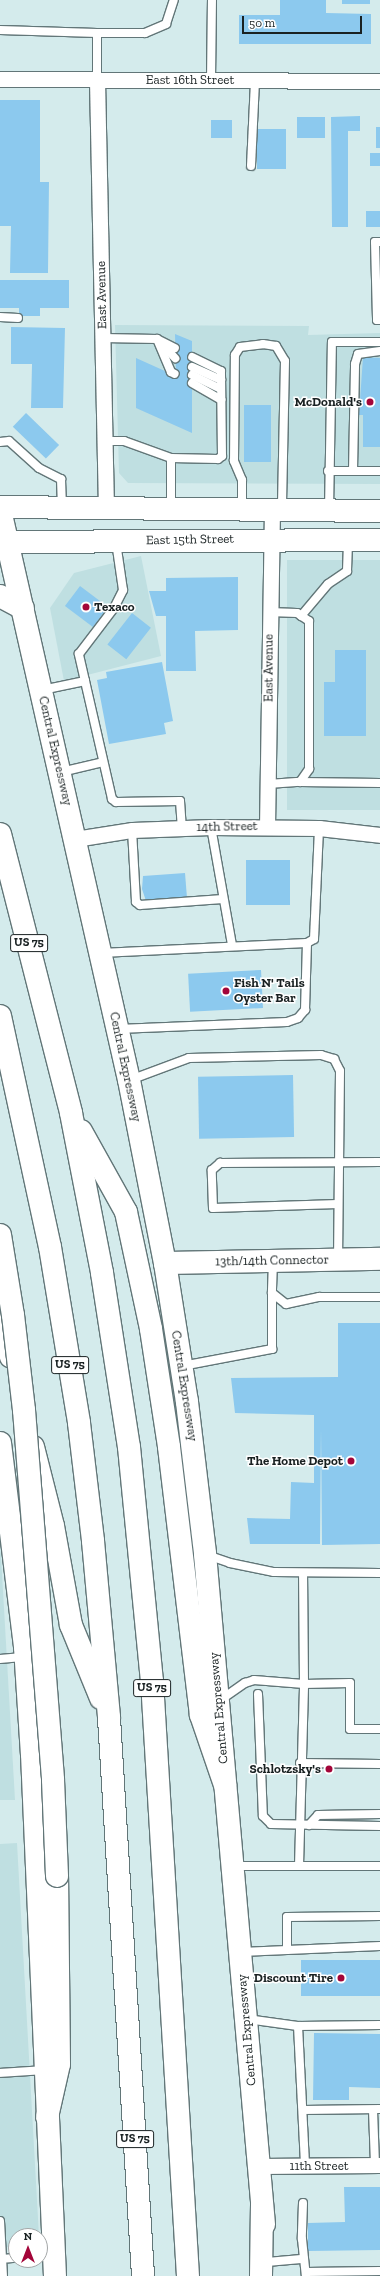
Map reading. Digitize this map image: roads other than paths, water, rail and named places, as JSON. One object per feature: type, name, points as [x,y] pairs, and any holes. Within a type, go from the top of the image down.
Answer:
[{"type":"main road","points":[[0,509],[62,508],[380,511]]},
{"type":"main road","name":"Central Expressway","points":[[0,509],[3,542],[23,608],[129,1080],[165,1263],[181,1366],[205,1554],[219,1702],[259,2166],[265,2271]]},
{"type":"main road","name":"East 15th Street","points":[[3,542],[378,539]]},
{"type":"main road","points":[[0,596],[23,608]]},
{"type":"main road","name":"US 75","points":[[0,834],[71,1113],[112,1332],[129,1447],[142,1564],[157,1752],[188,2276]]},
{"type":"main road","name":"US 75","points":[[0,1016],[39,1189],[70,1365],[92,1534],[110,1718],[143,2276]]},
{"type":"main road","points":[[71,1113],[126,1212],[151,1329],[168,1440],[201,1715],[225,1785]]},
{"type":"main road","points":[[0,1235],[13,1315],[24,1410],[53,1780],[57,1876],[59,2064],[47,2117]]},
{"type":"main road","name":"13th/14th Connector","points":[[165,1263],[380,1259]]},
{"type":"main road","points":[[0,1314],[53,1526],[71,1625],[110,1718]]},
{"type":"main road","points":[[0,1443],[5,1529],[25,1657],[32,1754],[47,2117],[50,2264]]},
{"type":"street","name":"East 16th Street","points":[[0,79],[380,80]]},
{"type":"street","name":"East Avenue","points":[[97,80],[106,509]]},
{"type":"street","name":"East Avenue","points":[[267,827],[269,612],[272,539],[277,510]]},
{"type":"street","name":"14th Street","points":[[75,839],[132,830],[211,827],[319,828],[380,835]]},
{"type":"street","name":"11th Street","points":[[259,2166],[378,2165]]},
{"type":"lane","points":[[0,30],[145,33],[166,24],[174,0]]},
{"type":"lane","points":[[211,80],[212,0]]},
{"type":"lane","points":[[97,33],[97,80]]},
{"type":"lane","points":[[251,166],[255,80]]},
{"type":"lane","points":[[380,242],[375,242],[377,320],[380,320]]},
{"type":"lane","points":[[0,317],[18,318]]},
{"type":"lane","points":[[102,338],[157,339],[175,348]]},
{"type":"lane","points":[[157,339],[175,366],[171,372],[157,339]]},
{"type":"lane","points":[[328,511],[332,342],[380,342]]},
{"type":"lane","points":[[242,510],[242,480],[234,461],[235,355],[240,347],[263,344],[276,346],[285,361],[277,510]]},
{"type":"lane","points":[[353,471],[355,364],[358,354],[380,351]]},
{"type":"lane","points":[[105,441],[124,441],[171,458],[218,459],[222,456],[221,372],[192,357]]},
{"type":"lane","points":[[192,375],[221,380]]},
{"type":"lane","points":[[192,375],[221,389]]},
{"type":"lane","points":[[192,375],[221,400]]},
{"type":"lane","points":[[0,442],[9,441],[39,468],[61,479],[62,508]]},
{"type":"lane","points":[[171,458],[171,510]]},
{"type":"lane","points":[[328,471],[380,471]]},
{"type":"lane","points":[[301,616],[328,584],[347,571],[348,540]]},
{"type":"lane","points":[[116,541],[123,590],[114,608],[79,654],[103,762],[113,800],[180,801],[182,828]]},
{"type":"lane","points":[[269,612],[297,613],[309,621],[309,768],[300,782]]},
{"type":"lane","points":[[41,691],[85,681]]},
{"type":"lane","points":[[59,773],[103,762]]},
{"type":"lane","points":[[268,784],[300,782],[380,783]]},
{"type":"lane","points":[[211,827],[232,945]]},
{"type":"lane","points":[[100,954],[232,945],[307,943],[314,939],[316,930],[319,828]]},
{"type":"lane","points":[[132,830],[136,902],[140,905],[223,899]]},
{"type":"lane","points":[[117,1028],[251,1024],[287,1022],[298,1018],[305,1010],[307,943]]},
{"type":"lane","points":[[129,1080],[189,1058],[321,1055],[334,1059],[340,1071],[338,1260]]},
{"type":"lane","points":[[338,1204],[213,1208],[212,1170],[220,1163],[338,1161],[380,1162]]},
{"type":"lane","points":[[181,1366],[272,1350],[273,1260]]},
{"type":"lane","points":[[272,1293],[286,1304],[319,1297],[380,1297]]},
{"type":"lane","points":[[205,1554],[261,1570],[303,1572],[380,1572]]},
{"type":"lane","points":[[299,1866],[300,1763],[304,1684],[303,1572]]},
{"type":"lane","points":[[0,1659],[25,1657]]},
{"type":"lane","points":[[219,1702],[245,1683],[254,1680],[304,1684],[350,1683],[350,1729],[380,1729]]},
{"type":"lane","points":[[258,1694],[263,1816],[271,1824],[380,1826]]},
{"type":"lane","points":[[300,1763],[380,1764]]},
{"type":"lane","points":[[310,1825],[318,1815],[380,1814]]},
{"type":"lane","points":[[233,1866],[380,1866]]},
{"type":"lane","points":[[287,1950],[287,1917],[380,1916]]},
{"type":"lane","points":[[240,1952],[380,1946]]},
{"type":"lane","points":[[246,2019],[298,2026],[380,2025]]},
{"type":"lane","points":[[298,2026],[305,2166]]},
{"type":"lane","points":[[0,2073],[45,2070]]},
{"type":"lane","points":[[303,2110],[377,2109],[378,2165]]},
{"type":"lane","points":[[303,2203],[304,2259],[306,2274],[380,2271]]},
{"type":"lane","points":[[0,2220],[3,2276]]},
{"type":"lane","points":[[265,2271],[304,2259]]},
{"type":"place","name":"McDonald's","points":[[370,402]]},
{"type":"place","name":"Texaco","points":[[86,607]]},
{"type":"place","name":"Fish N' Tails Oyster Bar","points":[[226,991]]},
{"type":"place","name":"The Home Depot","points":[[351,1461]]},
{"type":"place","name":"Schlotzsky's","points":[[329,1769]]},
{"type":"place","name":"Discount Tire","points":[[341,1978]]}]
